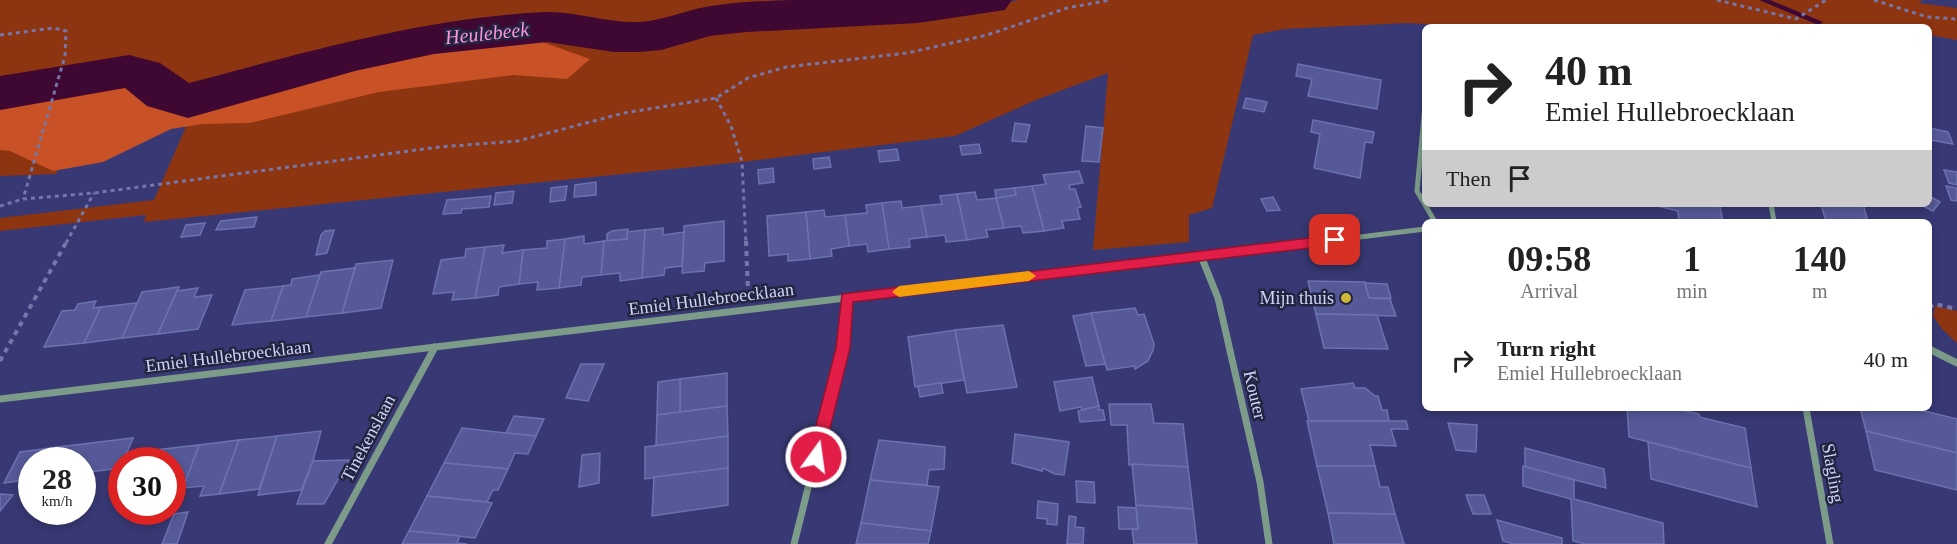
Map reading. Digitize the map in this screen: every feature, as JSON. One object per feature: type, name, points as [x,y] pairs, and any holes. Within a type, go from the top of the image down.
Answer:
[{"type":"street","points":[[1422,137],[1417,191],[1422,200]]},
{"type":"street","name":"Emiel Hullebroecklaan","points":[[0,399],[1422,229]]},
{"type":"street","name":"Kouter","points":[[1201,256],[1218,298],[1260,482],[1269,544]]},
{"type":"street","points":[[794,544],[843,348],[847,298]]},
{"type":"street","name":"Tinekenslaan","points":[[328,544],[435,346]]},
{"type":"street","points":[[1932,350],[1957,363]]},
{"type":"street","name":"Slagling","points":[[1807,411],[1830,544]]},
{"type":"path","points":[[0,206],[23,199],[94,193],[439,147],[518,141],[624,113],[716,98],[748,78],[786,68],[907,53],[987,35],[1067,8],[1110,0]]},
{"type":"path","points":[[1717,0],[1796,18],[1826,0]]},
{"type":"path","points":[[1874,0],[1926,16],[1957,19]]},
{"type":"path","points":[[0,35],[54,28],[66,31],[65,56],[23,199]]},
{"type":"path","points":[[716,98],[731,126],[742,162],[749,309]]},
{"type":"path","points":[[0,361],[94,193]]},
{"type":"path","points":[[1932,306],[1934,304],[1957,309]]},
{"type":"shaded area","points":[[0,0],[954,0],[730,14],[701,17],[655,28],[618,29],[539,20],[366,43],[308,57],[213,86],[189,89],[177,88],[136,62],[0,83]]},
{"type":"shaded area","points":[[1019,0],[1922,0],[1919,3],[1957,8],[1957,40],[1932,36],[1932,24],[1407,23],[1285,29],[1253,35],[1212,208],[1189,215],[1189,242],[1093,250],[1108,73],[1036,100],[955,136],[742,162],[144,222],[146,215],[0,231],[0,218],[154,200],[196,104],[540,34],[598,43],[658,43],[689,33],[756,20],[967,11]]},
{"type":"shaded area","points":[[531,38],[590,59],[567,79],[513,75],[379,92],[250,123],[202,124],[171,129],[103,162],[53,171],[10,151],[0,150],[0,100],[142,86],[157,92],[174,105],[190,106],[348,63],[400,53]]},
{"type":"shaded area","points":[[86,100],[56,174],[0,176],[0,109]]},
{"type":"shaded area","points":[[1935,306],[1957,311],[1957,343],[1942,329],[1933,316]]},
{"type":"building","points":[[1298,64],[1381,80],[1377,109],[1308,96],[1312,79],[1296,76]]},
{"type":"building","points":[[1246,98],[1267,102],[1264,112],[1243,108]]},
{"type":"building","points":[[1313,120],[1374,132],[1372,143],[1365,142],[1360,178],[1314,168],[1320,134],[1311,132]]},
{"type":"building","points":[[1015,123],[1030,125],[1026,142],[1012,141]]},
{"type":"building","points":[[1086,126],[1103,128],[1099,162],[1082,161]]},
{"type":"building","points":[[1932,129],[1948,132],[1953,144],[1932,140]]},
{"type":"building","points":[[979,144],[981,153],[962,155],[960,146]]},
{"type":"building","points":[[897,149],[899,160],[880,162],[878,151]]},
{"type":"building","points":[[829,157],[831,167],[814,169],[813,159]]},
{"type":"building","points":[[773,168],[774,182],[759,184],[758,170]]},
{"type":"building","points":[[1944,170],[1957,172],[1957,185],[1949,183]]},
{"type":"building","points":[[1079,171],[1083,183],[1069,185],[1070,189],[1075,189],[1081,207],[1077,208],[1080,219],[1062,221],[1064,228],[1044,231],[1032,186],[1046,184],[1043,175]]},
{"type":"building","points":[[596,182],[596,195],[574,197],[575,185]]},
{"type":"building","points":[[567,186],[565,200],[550,202],[551,188]]},
{"type":"building","points":[[1032,186],[1044,231],[1023,233],[1021,226],[1004,228],[996,198],[1016,195],[1014,188]]},
{"type":"building","points":[[1946,186],[1957,188],[1957,201],[1951,200]]},
{"type":"building","points":[[1014,188],[1016,195],[996,198],[995,190]]},
{"type":"building","points":[[514,191],[512,203],[494,205],[496,193]]},
{"type":"building","points":[[975,192],[977,200],[996,198],[1004,228],[986,230],[988,237],[967,240],[957,194]]},
{"type":"building","points":[[957,194],[967,240],[946,242],[945,235],[927,237],[921,206],[942,204],[940,196]]},
{"type":"building","points":[[491,196],[489,207],[462,209],[461,213],[443,214],[447,200]]},
{"type":"building","points":[[1273,197],[1280,210],[1267,211],[1261,199]]},
{"type":"building","points":[[1932,198],[1940,202],[1933,211],[1925,207],[1932,207]]},
{"type":"building","points":[[901,201],[902,208],[921,206],[927,237],[909,239],[910,247],[889,249],[882,203]]},
{"type":"building","points":[[882,203],[889,249],[868,252],[867,244],[849,246],[845,215],[867,213],[866,205]]},
{"type":"building","points":[[1662,207],[1720,207],[1722,219],[1679,219],[1678,211]]},
{"type":"building","points":[[1822,207],[1864,207],[1867,219],[1825,219]]},
{"type":"building","points":[[824,210],[825,217],[845,215],[849,246],[831,249],[832,256],[810,259],[806,212]]},
{"type":"building","points":[[806,212],[810,259],[788,261],[788,254],[769,256],[767,216]]},
{"type":"building","points":[[257,217],[254,227],[216,230],[221,221]]},
{"type":"building","points":[[724,221],[724,261],[705,263],[704,271],[682,273],[684,226]]},
{"type":"building","points":[[205,223],[200,235],[181,237],[186,225]]},
{"type":"building","points":[[663,228],[663,235],[684,232],[682,266],[665,268],[664,275],[642,278],[645,230]]},
{"type":"building","points":[[628,229],[627,239],[607,241],[607,234],[612,231]]},
{"type":"building","points":[[334,230],[327,253],[316,255],[321,235],[325,231]]},
{"type":"building","points":[[645,230],[642,278],[620,281],[620,273],[601,275],[604,241],[627,239],[627,232]]},
{"type":"building","points":[[584,236],[584,244],[604,241],[601,275],[582,277],[581,285],[559,288],[565,239]]},
{"type":"building","points":[[565,239],[559,288],[537,290],[538,282],[519,284],[523,250],[547,248],[547,241]]},
{"type":"building","points":[[504,245],[502,253],[523,250],[519,284],[499,287],[498,295],[475,298],[485,247]]},
{"type":"building","points":[[485,247],[475,298],[452,300],[454,292],[433,294],[441,260],[465,257],[466,249]]},
{"type":"building","points":[[393,260],[381,308],[342,313],[356,264]]},
{"type":"building","points":[[355,268],[342,313],[306,317],[321,272]]},
{"type":"building","points":[[320,275],[306,317],[271,321],[283,286],[291,285],[292,279]]},
{"type":"building","name":"Mijn thuis","points":[[1308,281],[1365,282],[1369,298],[1390,299],[1396,316],[1316,314]]},
{"type":"building","points":[[1365,283],[1387,284],[1391,298],[1369,298]]},
{"type":"building","points":[[283,286],[271,321],[232,325],[245,290]]},
{"type":"building","points":[[179,287],[158,334],[122,338],[142,292]]},
{"type":"building","points":[[198,288],[194,297],[212,295],[198,329],[158,334],[177,291]]},
{"type":"building","points":[[96,301],[93,308],[101,307],[84,343],[44,347],[62,311],[75,310],[78,304]]},
{"type":"building","points":[[137,303],[122,338],[84,343],[101,307]]},
{"type":"building","points":[[1135,308],[1138,315],[1144,314],[1154,344],[1153,350],[1148,361],[1135,369],[1134,366],[1107,370],[1091,313]]},
{"type":"building","points":[[1091,313],[1105,364],[1086,366],[1073,316]]},
{"type":"building","points":[[1316,314],[1377,315],[1388,349],[1324,348]]},
{"type":"building","points":[[1003,325],[1017,387],[967,393],[955,330]]},
{"type":"building","points":[[955,330],[964,380],[915,387],[908,337]]},
{"type":"building","points":[[581,364],[604,364],[588,401],[566,398]]},
{"type":"building","points":[[727,373],[727,406],[680,412],[680,379]]},
{"type":"building","points":[[1092,377],[1099,406],[1082,410],[1081,407],[1060,411],[1054,382]]},
{"type":"building","points":[[680,379],[680,412],[657,415],[658,382]]},
{"type":"building","points":[[941,383],[943,393],[920,397],[918,386]]},
{"type":"building","points":[[1353,383],[1355,388],[1365,388],[1378,396],[1382,410],[1387,410],[1389,421],[1309,421],[1301,389]]},
{"type":"building","points":[[1109,404],[1151,404],[1154,423],[1183,424],[1188,467],[1129,465],[1127,425],[1111,425]]},
{"type":"building","points":[[727,406],[728,436],[656,446],[657,415]]},
{"type":"building","points":[[1099,406],[1099,410],[1103,410],[1105,420],[1080,422],[1078,411]]},
{"type":"building","points":[[1627,411],[1686,411],[1699,414],[1699,417],[1745,428],[1751,468],[1629,437]]},
{"type":"building","points":[[1861,411],[1924,411],[1957,419],[1957,453],[1866,431]]},
{"type":"building","points":[[514,416],[544,419],[536,436],[506,433]]},
{"type":"building","points":[[1307,421],[1406,421],[1408,429],[1391,429],[1396,446],[1370,445],[1375,466],[1317,466]]},
{"type":"building","points":[[1448,423],[1477,425],[1476,452],[1456,450]]},
{"type":"building","points":[[462,428],[536,436],[528,454],[515,453],[508,469],[444,463]]},
{"type":"building","points":[[321,431],[313,461],[301,490],[258,495],[277,436]]},
{"type":"building","points":[[1866,431],[1957,453],[1957,490],[1875,470]]},
{"type":"building","points":[[1015,434],[1069,442],[1064,475],[1055,474],[1043,468],[1042,471],[1012,463]]},
{"type":"building","points":[[277,436],[259,489],[219,494],[239,440]]},
{"type":"building","points":[[728,436],[728,468],[645,479],[645,447]]},
{"type":"building","points":[[133,438],[129,447],[108,447],[108,470],[96,471],[96,447],[58,447]]},
{"type":"building","points":[[239,440],[219,494],[200,496],[204,486],[186,488],[186,480],[199,445]]},
{"type":"building","points":[[879,440],[945,447],[944,469],[929,470],[927,485],[870,480]]},
{"type":"building","points":[[1648,442],[1751,468],[1757,507],[1651,479]]},
{"type":"building","points":[[199,445],[186,480],[186,447],[181,447]]},
{"type":"building","points":[[1525,448],[1604,469],[1606,488],[1525,467]]},
{"type":"building","points":[[600,453],[599,483],[579,487],[582,455]]},
{"type":"building","points":[[18,456],[18,481],[4,483]]},
{"type":"building","points":[[349,460],[324,504],[297,504],[313,461]]},
{"type":"building","points":[[444,463],[508,469],[498,490],[493,490],[487,502],[427,496]]},
{"type":"building","points":[[1132,464],[1188,467],[1193,509],[1136,505]]},
{"type":"building","points":[[1317,466],[1375,466],[1380,487],[1388,487],[1395,514],[1328,513]]},
{"type":"building","points":[[1523,466],[1574,480],[1574,499],[1663,523],[1664,544],[1585,544],[1573,541],[1571,499],[1523,486]]},
{"type":"building","points":[[728,468],[728,505],[652,516],[654,477]]},
{"type":"building","points":[[870,480],[939,487],[931,531],[861,523]]},
{"type":"building","points":[[1076,481],[1094,482],[1095,503],[1077,502]]},
{"type":"building","points":[[0,494],[13,495],[0,511]]},
{"type":"building","points":[[1466,495],[1484,495],[1491,514],[1473,514]]},
{"type":"building","points":[[427,496],[492,503],[475,538],[409,531]]},
{"type":"building","points":[[1038,501],[1058,504],[1057,525],[1047,524],[1047,519],[1037,518]]},
{"type":"building","points":[[1136,505],[1193,509],[1197,544],[1134,544],[1132,529],[1138,529]]},
{"type":"building","points":[[1118,507],[1136,508],[1138,529],[1119,529]]},
{"type":"building","points":[[1328,513],[1395,514],[1404,544],[1334,544]]},
{"type":"building","points":[[1069,516],[1076,517],[1075,527],[1084,528],[1083,544],[1067,544]]},
{"type":"building","points":[[1497,520],[1562,538],[1562,544],[1514,544],[1503,541]]},
{"type":"building","points":[[861,523],[931,531],[928,544],[856,544]]},
{"type":"building","points":[[170,525],[184,525],[177,544],[162,544]]},
{"type":"building","points":[[409,531],[460,536],[457,543],[467,544],[402,544]]},
{"type":"waterway","name":"Heulebeek","points":[[0,93],[129,71],[142,75],[166,94],[188,101],[349,57],[434,39],[547,27],[614,37],[639,37],[661,35],[704,22],[746,17],[918,8],[988,0]]},
{"type":"waterway","points":[[1763,0],[1819,22]]},
{"type":"slow traffic","points":[[899,292],[1029,276]]},
{"type":"place","name":"Mijn thuis","points":[[1346,298]]},
{"type":"route","points":[[816,457],[843,348],[847,298],[1335,240]]}]
